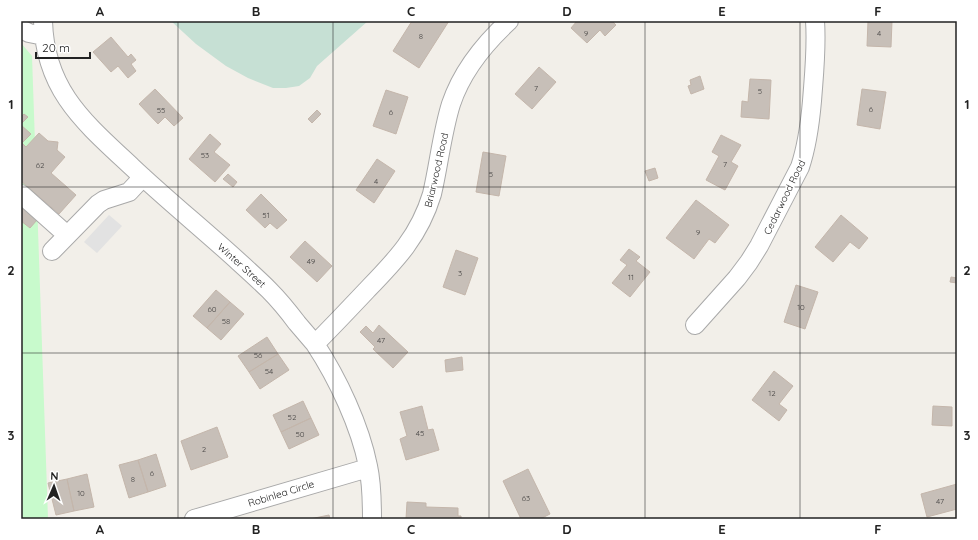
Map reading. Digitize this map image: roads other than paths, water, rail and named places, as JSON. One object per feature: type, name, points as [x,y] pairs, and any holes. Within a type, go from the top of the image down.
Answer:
[{"type":"street","name":"Briarwood Road","points":[[314,344],[396,260],[411,240],[429,207],[445,127],[457,89],[474,60],[485,45],[509,21]]},
{"type":"street","name":"Cedarwood Road","points":[[695,325],[737,278],[759,246],[800,168],[809,128],[815,71],[815,21]]},
{"type":"street","points":[[21,29],[45,36]]},
{"type":"street","name":"Winter Street","points":[[45,36],[52,70],[62,91],[75,111],[143,177],[269,290],[314,344],[338,386],[350,410],[360,436],[368,468],[372,519]]},
{"type":"street","points":[[52,250],[98,204],[104,200],[129,192],[143,177]]},
{"type":"street","points":[[21,194],[67,235]]},
{"type":"street","name":"Robinlea Circle","points":[[194,519],[368,468]]}]
